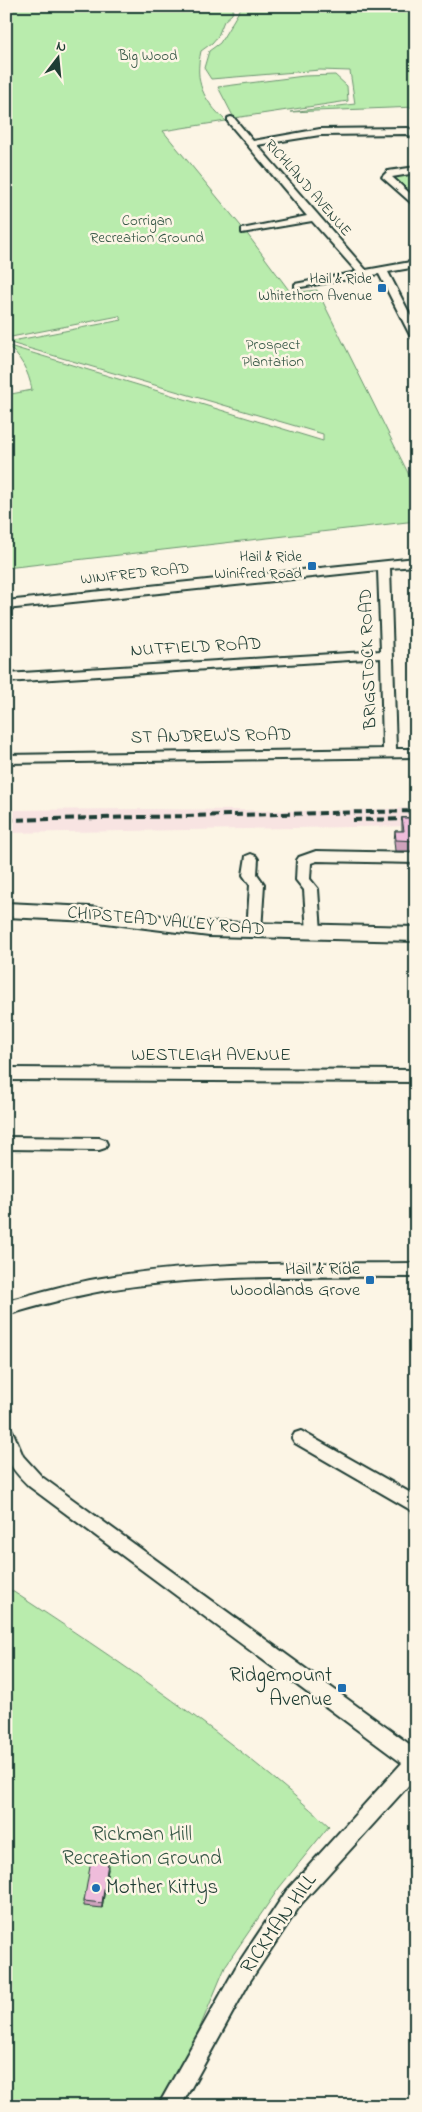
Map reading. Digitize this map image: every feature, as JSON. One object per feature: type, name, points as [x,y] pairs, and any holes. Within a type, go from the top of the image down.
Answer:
[{"type":"main road","name":"CHIPSTEAD VALLEY ROAD","points":[[6,910],[90,914],[184,927],[254,931],[416,934]]},
{"type":"street","name":"RICHLAND AVENUE","points":[[231,120],[364,274]]},
{"type":"street","points":[[250,144],[320,132],[413,132]]},
{"type":"street","points":[[416,170],[391,173],[388,177],[416,204]]},
{"type":"street","points":[[245,231],[314,218]]},
{"type":"street","points":[[299,286],[416,264]]},
{"type":"street","points":[[382,271],[416,337]]},
{"type":"street","name":"WINIFRED ROAD","points":[[6,605],[416,562]]},
{"type":"street","name":"BRIGSTOCK ROAD","points":[[384,564],[390,754]]},
{"type":"street","name":"NUTFIELD ROAD","points":[[6,678],[387,654]]},
{"type":"street","name":"ST ANDREW'S ROAD","points":[[6,759],[416,753]]},
{"type":"street","points":[[314,932],[311,889],[304,880],[304,860],[316,856],[416,858]]},
{"type":"street","points":[[251,859],[250,875],[257,884],[254,931]]},
{"type":"street","name":"WESTLEIGH AVENUE","points":[[6,1074],[416,1076]]},
{"type":"street","points":[[6,1143],[99,1144]]},
{"type":"street","points":[[6,1308],[115,1282],[158,1277],[229,1272],[416,1270]]},
{"type":"street","points":[[6,1435],[9,1447],[18,1464],[36,1482],[416,1762]]},
{"type":"street","points":[[301,1438],[416,1505]]},
{"type":"street","name":"RICKMAN HILL","points":[[169,2106],[243,1974],[294,1897],[416,1762]]},
{"type":"shaded area","points":[[416,808],[416,826],[6,833],[6,810],[324,811]]},
{"type":"green space","points":[[6,6],[234,6],[232,14],[224,21],[218,36],[201,51],[199,62],[202,90],[211,106],[226,121],[163,131],[245,231],[291,293],[317,290],[416,489],[416,521],[6,568],[6,395],[32,390],[23,364],[6,345],[323,441],[323,434],[7,342],[122,320],[119,316],[6,338]]},
{"type":"green space","points":[[242,6],[416,6],[416,107],[290,112],[355,104],[350,71],[320,70],[211,79],[204,68],[209,51],[220,43]]},
{"type":"green space","points":[[335,75],[347,86],[348,101],[234,118],[218,87],[304,76]]},
{"type":"green space","points":[[416,171],[416,203],[391,178],[391,175]]},
{"type":"green space","name":"Rickman Hill Recreation Ground","points":[[6,1587],[90,1642],[213,1730],[253,1761],[329,1826],[279,1888],[226,1965],[188,2056],[158,2106],[6,2106]]},
{"type":"building","points":[[402,818],[416,818],[416,841],[396,840],[395,831],[404,831]]},
{"type":"building","name":"Mother Kittys","points":[[91,1861],[108,1863],[102,1903],[84,1901]]},
{"type":"railway","points":[[6,820],[416,811]]},
{"type":"railway","points":[[353,820],[416,819]]},
{"type":"place","name":"Hail & Ride Whitethorn Avenue","points":[[382,288]]},
{"type":"place","name":"Hail & Ride Winifred Road","points":[[312,566]]},
{"type":"place","name":"Hail & Ride Woodlands Grove","points":[[370,1280]]},
{"type":"place","name":"Ridgemount Avenue","points":[[342,1688]]},
{"type":"place","name":"Mother Kittys","points":[[96,1888]]},
{"type":"park label","name":"Big Wood","points":[[148,56]]},
{"type":"park label","name":"Corrigan Recreation Ground","points":[[147,230]]},
{"type":"park label","name":"Prospect Plantation","points":[[273,354]]}]
